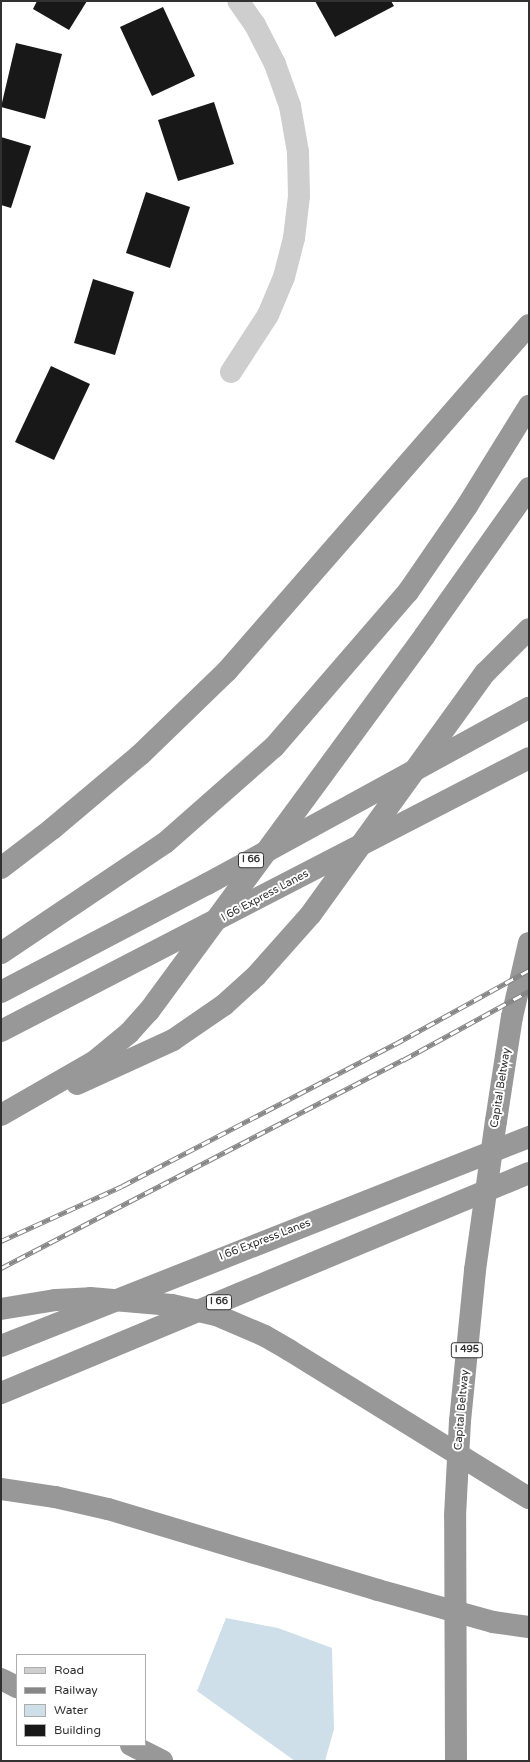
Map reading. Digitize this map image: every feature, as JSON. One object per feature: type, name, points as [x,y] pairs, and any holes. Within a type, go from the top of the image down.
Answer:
[{"type":"highway","points":[[1,868],[52,829],[140,755],[227,671],[529,326]]},
{"type":"highway","points":[[1,953],[165,843],[274,747],[408,592],[467,506],[529,406]]},
{"type":"highway","points":[[1,1116],[95,1061],[129,1033],[166,990],[425,636],[529,488]]},
{"type":"highway","points":[[1,1116],[142,1056],[201,1022],[256,976],[311,914],[485,673],[529,629]]},
{"type":"highway","name":"I 66","points":[[1,992],[207,884],[498,723],[529,708]]},
{"type":"highway","name":"I 66 Express Lanes","points":[[1,1031],[85,990],[529,758]]},
{"type":"highway","name":"Capital Beltway","points":[[456,1761],[455,1516],[461,1413],[474,1270],[512,1017],[529,943]]},
{"type":"highway","name":"I 66 Express Lanes","points":[[1,1346],[529,1137]]},
{"type":"highway","name":"I 66","points":[[1,1393],[529,1173]]},
{"type":"highway","points":[[1,1309],[56,1300],[90,1298],[172,1305],[216,1315],[265,1336],[290,1350],[529,1498]]},
{"type":"highway","points":[[1,1489],[55,1497],[122,1512],[378,1590],[493,1622],[529,1627]]},
{"type":"highway","points":[[1,1678],[16,1686]]},
{"type":"highway","points":[[133,1746],[162,1761]]},
{"type":"street","points":[[232,372],[268,315],[284,277],[294,238],[299,196],[298,152],[290,106],[276,64],[255,25],[238,1]]},
{"type":"water","points":[[226,1618],[278,1628],[332,1648],[334,1729],[325,1761],[295,1761],[197,1691]]},
{"type":"building","points":[[37,1],[87,1],[69,30],[33,9]]},
{"type":"building","points":[[315,1],[391,1],[394,6],[335,37]]},
{"type":"building","points":[[163,7],[195,76],[152,96],[120,27]]},
{"type":"building","points":[[16,43],[62,54],[45,119],[1,107]]},
{"type":"building","points":[[214,102],[234,164],[178,181],[158,120]]},
{"type":"building","points":[[1,137],[31,146],[11,208],[1,205]]},
{"type":"building","points":[[146,192],[190,207],[170,268],[126,253]]},
{"type":"building","points":[[93,279],[134,292],[115,355],[74,343]]},
{"type":"building","points":[[51,366],[90,384],[54,460],[15,442]]},
{"type":"railway","points":[[1,1241],[122,1186],[395,1044],[529,970]]},
{"type":"railway","points":[[1,1268],[403,1060],[529,991]]}]
